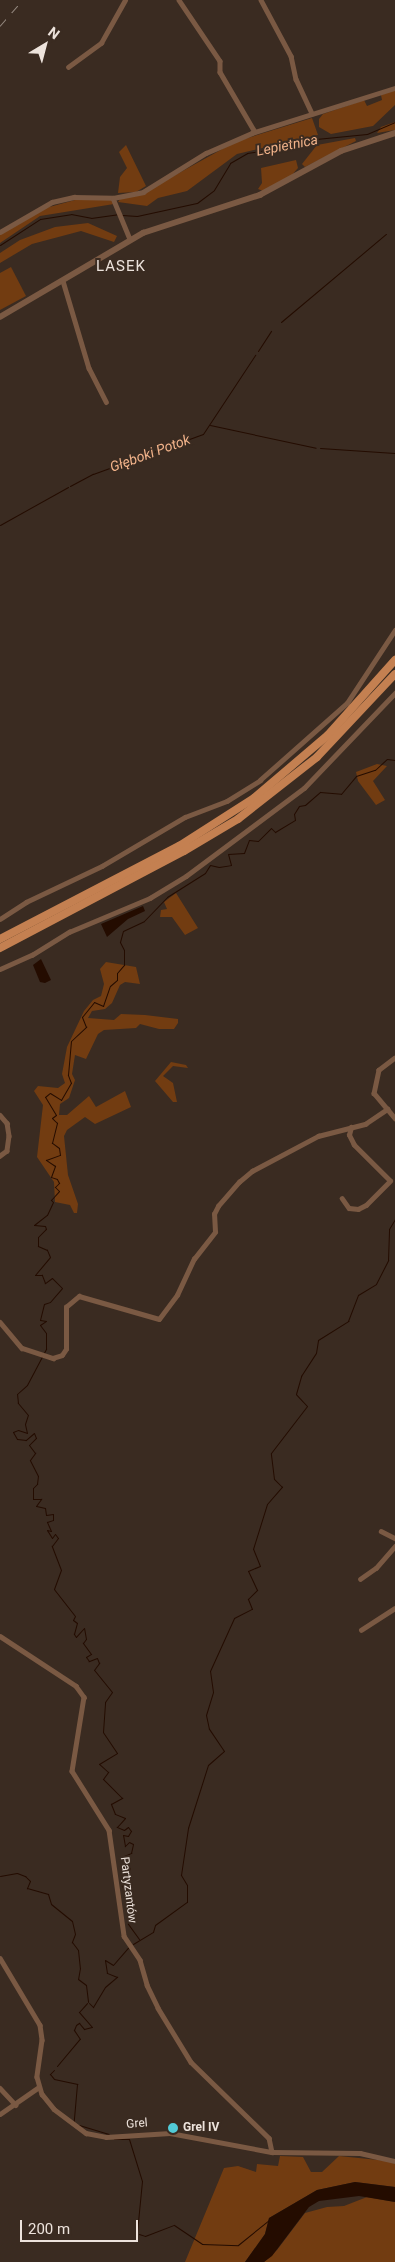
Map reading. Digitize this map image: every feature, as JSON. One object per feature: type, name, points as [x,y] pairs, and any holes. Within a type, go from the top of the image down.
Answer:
[{"type":"main road","points":[[0,938],[172,849],[254,798],[328,736],[395,660]]},
{"type":"main road","points":[[0,948],[184,851],[238,819],[317,757],[395,674]]},
{"type":"street","points":[[68,67],[101,43],[125,0]]},
{"type":"street","points":[[179,0],[220,61],[220,72],[255,132]]},
{"type":"street","points":[[261,0],[291,56],[296,79],[312,114]]},
{"type":"street","points":[[0,232],[52,202],[74,197],[113,198],[143,192],[206,153],[255,132],[395,88]]},
{"type":"street","points":[[0,317],[130,239],[156,228],[260,195],[341,151],[395,133]]},
{"type":"street","points":[[113,198],[130,239]]},
{"type":"street","points":[[62,281],[88,368],[106,402]]},
{"type":"street","points":[[0,919],[26,902],[102,866],[185,817],[227,801],[260,780],[348,703],[395,630]]},
{"type":"street","points":[[0,969],[32,955],[68,932],[150,898],[186,876],[304,788],[395,693]]},
{"type":"street","points":[[395,1058],[379,1070],[374,1093],[395,1118]]},
{"type":"street","points":[[0,1322],[22,1348],[42,1356],[62,1355],[66,1349],[66,1307],[80,1296],[156,1319],[162,1318],[194,1260],[216,1232],[214,1214],[218,1206],[239,1182],[252,1171],[318,1136],[377,1118],[388,1109]]},
{"type":"street","points":[[0,1115],[7,1123],[9,1136],[7,1151],[0,1156]]},
{"type":"street","points":[[342,1198],[349,1208],[358,1209],[366,1205],[390,1181],[354,1145],[348,1135],[351,1127]]},
{"type":"street","points":[[381,1531],[395,1538]]},
{"type":"street","points":[[360,1579],[376,1568],[395,1546]]},
{"type":"street","points":[[361,1630],[395,1608]]},
{"type":"street","name":"Partyzantów","points":[[0,1636],[76,1686],[84,1697],[72,1771],[109,1830],[124,1936],[140,1960],[146,1985],[158,2008],[190,2062],[269,2138],[272,2152]]},
{"type":"street","points":[[0,1958],[40,2025],[39,2087],[16,2105],[1,2112]]},
{"type":"street","name":"Grel","points":[[39,2087],[54,2109],[90,2135],[106,2137],[170,2133],[272,2152],[366,2154],[395,2161]]},
{"type":"street","points":[[0,2088],[16,2105]]},
{"type":"shaded area","points":[[395,90],[395,105],[373,126],[331,134],[319,127],[319,119],[323,114],[364,100],[367,106],[382,100],[381,95]]},
{"type":"shaded area","points":[[312,118],[318,135],[237,154],[187,191],[158,198],[147,206],[118,202],[121,198],[143,193],[235,142]]},
{"type":"shaded area","points":[[395,122],[395,130],[377,133],[381,127]]},
{"type":"shaded area","points":[[355,138],[356,141],[305,167],[302,164],[317,145]]},
{"type":"shaded area","points":[[126,145],[146,186],[136,192],[118,193],[120,177],[127,168],[119,152]]},
{"type":"shaded area","points":[[296,160],[298,168],[291,176],[263,191],[258,189],[262,183],[261,168]]},
{"type":"shaded area","points":[[75,200],[111,200],[114,204],[40,216],[0,243],[0,233],[42,209]]},
{"type":"shaded area","points":[[88,223],[117,236],[114,242],[81,231],[32,244],[0,263],[0,253],[20,240],[55,227]]},
{"type":"shaded area","points":[[11,267],[26,296],[0,310],[0,273]]},
{"type":"shaded area","points":[[377,764],[387,766],[373,781],[385,800],[376,805],[358,781],[356,772]]},
{"type":"shaded area","points":[[176,893],[198,928],[185,935],[172,917],[160,917],[161,910],[167,909],[164,902]]},
{"type":"shaded area","points":[[143,906],[145,911],[128,919],[107,937],[101,924]]},
{"type":"shaded area","points":[[41,959],[51,980],[45,983],[40,982],[33,965]]},
{"type":"shaded area","points":[[106,962],[136,967],[140,984],[125,982],[120,985],[112,1003],[105,1009],[92,1011],[88,1018],[114,1020],[121,1014],[145,1015],[178,1019],[178,1023],[174,1029],[159,1029],[140,1024],[136,1028],[104,1030],[98,1034],[86,1059],[75,1055],[72,1074],[75,1080],[69,1098],[60,1104],[59,1115],[67,1115],[89,1096],[96,1107],[125,1091],[131,1107],[95,1124],[85,1117],[67,1130],[64,1136],[68,1175],[78,1204],[77,1213],[74,1213],[70,1205],[55,1202],[54,1182],[37,1157],[43,1105],[34,1091],[38,1086],[58,1088],[65,1083],[62,1074],[67,1047],[84,1011],[93,1000],[101,996],[104,984],[100,969]]},
{"type":"shaded area","points":[[171,1062],[186,1065],[188,1068],[173,1066],[163,1076],[173,1083],[177,1102],[173,1102],[155,1081]]},
{"type":"shaded area","points":[[280,2156],[303,2157],[311,2172],[322,2172],[339,2156],[388,2161],[395,2164],[395,2187],[355,2182],[317,2190],[269,2218],[265,2234],[245,2262],[185,2262],[224,2168],[238,2166],[256,2172],[257,2164],[278,2166]]},
{"type":"shaded area","points":[[355,2182],[395,2187],[395,2202],[359,2196],[319,2201],[309,2207],[272,2256],[264,2262],[245,2262],[265,2234],[269,2218],[317,2190]]},
{"type":"shaded area","points":[[367,2197],[395,2202],[395,2262],[264,2262],[277,2250],[305,2213],[327,2207],[344,2206]]},
{"type":"waterway","name":"Lepietnica","points":[[122,215],[137,216],[197,203],[214,190],[230,163],[247,153],[289,147],[316,139],[367,134],[395,122]]},
{"type":"waterway","name":"Lepietnica","points":[[0,245],[40,219],[71,214],[91,218],[118,214]]},
{"type":"waterway","points":[[281,322],[386,234]]},
{"type":"waterway","points":[[258,351],[271,331]]},
{"type":"waterway","name":"Głęboki Potok","points":[[70,486],[93,474],[203,434],[255,355]]},
{"type":"waterway","name":"Głęboki Potok","points":[[210,425],[316,448]]},
{"type":"waterway","name":"Głęboki Potok","points":[[320,448],[395,453]]},
{"type":"waterway","name":"Głęboki Potok","points":[[0,525],[68,487]]},
{"type":"waterway","points":[[139,1939],[128,1924],[128,1897],[122,1886],[130,1869],[124,1856],[131,1853],[133,1844],[129,1842],[125,1846],[123,1835],[128,1836],[131,1831],[128,1827],[124,1830],[117,1827],[125,1818],[115,1814],[111,1804],[122,1798],[103,1779],[108,1772],[99,1764],[117,1753],[103,1732],[105,1702],[112,1692],[94,1670],[99,1663],[97,1658],[89,1661],[86,1657],[91,1654],[83,1643],[86,1639],[84,1628],[76,1637],[74,1634],[77,1623],[73,1620],[75,1616],[54,1589],[61,1570],[52,1546],[58,1538],[55,1534],[52,1538],[47,1530],[51,1531],[47,1522],[53,1520],[53,1514],[46,1515],[45,1508],[36,1506],[41,1499],[33,1499],[33,1488],[37,1484],[38,1476],[30,1460],[35,1453],[29,1445],[36,1438],[34,1433],[26,1440],[17,1439],[13,1432],[18,1430],[27,1433],[25,1424],[28,1415],[18,1403],[17,1394],[27,1385],[46,1349],[46,1333],[40,1325],[46,1321],[40,1320],[44,1304],[50,1302],[62,1288],[52,1278],[45,1283],[42,1275],[35,1275],[50,1257],[47,1250],[38,1246],[38,1237],[46,1229],[45,1226],[34,1225],[47,1215],[53,1202],[51,1200],[59,1191],[55,1187],[59,1183],[57,1179],[51,1177],[55,1166],[46,1160],[60,1155],[59,1148],[52,1143],[57,1123],[52,1118],[56,1115],[45,1097],[50,1093],[61,1100],[71,1083],[68,1075],[71,1041],[86,1027],[82,1017],[94,1002],[103,1006],[110,986],[117,980],[117,973],[124,965],[124,950],[120,942],[123,931],[144,921],[167,897],[205,873],[210,865],[219,867],[231,865],[228,854],[244,853],[249,840],[258,841],[271,828],[275,832],[295,820],[294,814],[299,806],[305,805],[320,792],[341,794],[356,776],[375,770],[387,759],[395,760]]},
{"type":"waterway","points":[[133,1944],[153,1932],[155,1925],[187,1902],[187,1885],[181,1875],[188,1828],[208,1765],[224,1751],[209,1729],[206,1715],[213,1692],[210,1671],[234,1618],[252,1609],[248,1599],[257,1590],[248,1571],[260,1566],[253,1549],[267,1504],[282,1487],[274,1479],[271,1453],[307,1406],[296,1394],[301,1376],[316,1353],[318,1340],[348,1321],[358,1295],[376,1284],[388,1260],[389,1229],[395,1219]]},
{"type":"waterway","points":[[0,1876],[17,1873],[25,1876],[30,1881],[27,1888],[48,1894],[51,1904],[72,1921],[75,1934],[72,1942],[78,1950],[80,1968],[78,1979],[86,1985],[88,2002]]},
{"type":"waterway","points":[[89,2003],[93,2007],[105,1987],[117,1977],[107,1973],[105,1960],[113,1965],[128,1948]]},
{"type":"waterway","points":[[57,2066],[80,2039],[74,2030],[76,2025],[79,2023],[84,2029],[92,2027],[79,2012],[87,2003]]},
{"type":"waterway","points":[[54,2070],[50,2074],[54,2079],[77,2084],[74,2121]]},
{"type":"waterway","points":[[79,2125],[109,2134]]},
{"type":"waterway","points":[[114,2139],[129,2139],[142,2181],[137,2232]]},
{"type":"waterway","points":[[139,2234],[145,2236],[174,2225],[202,2244],[238,2245],[269,2220]]},
{"type":"railway","points":[[0,26],[23,0]]},
{"type":"place","name":"Grel IV","points":[[173,2128]]},
{"type":"district","name":"LASEK","points":[[121,267]]}]
